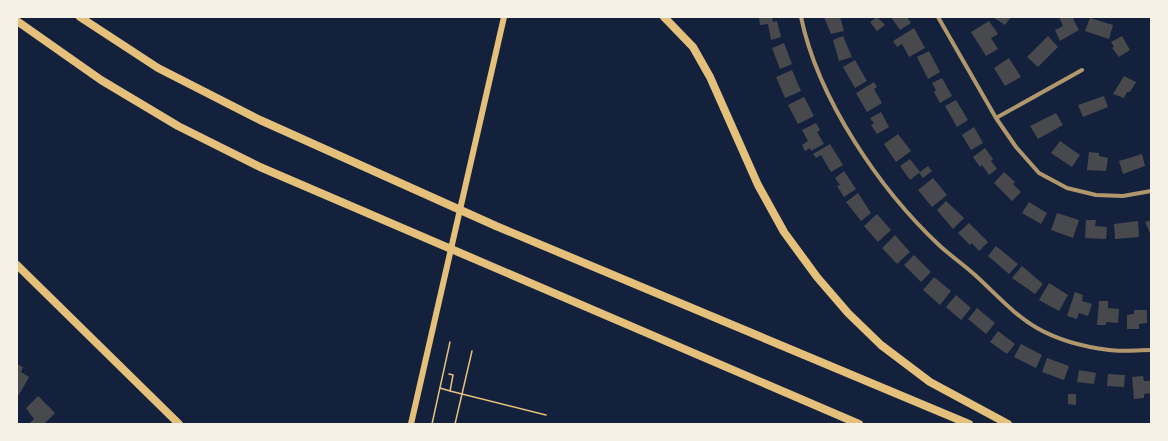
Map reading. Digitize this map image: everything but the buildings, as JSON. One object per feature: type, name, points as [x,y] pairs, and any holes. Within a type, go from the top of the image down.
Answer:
[{"type":"highway","points":[[80,17],[158,68],[268,123],[489,223],[969,424]]},
{"type":"highway","points":[[664,17],[693,47],[710,77],[758,184],[780,226],[817,277],[848,313],[881,345],[930,382],[1008,424]]},
{"type":"highway","points":[[17,21],[101,80],[178,126],[260,167],[859,424]]},
{"type":"highway","points":[[17,266],[179,424]]},
{"type":"main road","points":[[411,424],[504,17]]},
{"type":"street","points":[[801,17],[806,40],[829,93],[852,138],[886,187],[940,246],[1036,328],[1066,341],[1109,350],[1151,350]]},
{"type":"street","points":[[944,17],[939,19],[996,118],[1016,148],[1039,172],[1067,188],[1096,195],[1123,196],[1151,191]]},
{"type":"street","points":[[996,118],[1082,70]]},
{"type":"path","points":[[432,424],[450,342]]},
{"type":"path","points":[[455,424],[472,351]]},
{"type":"path","points":[[449,374],[453,375],[450,391]]},
{"type":"path","points":[[440,388],[462,395],[546,415]]}]
